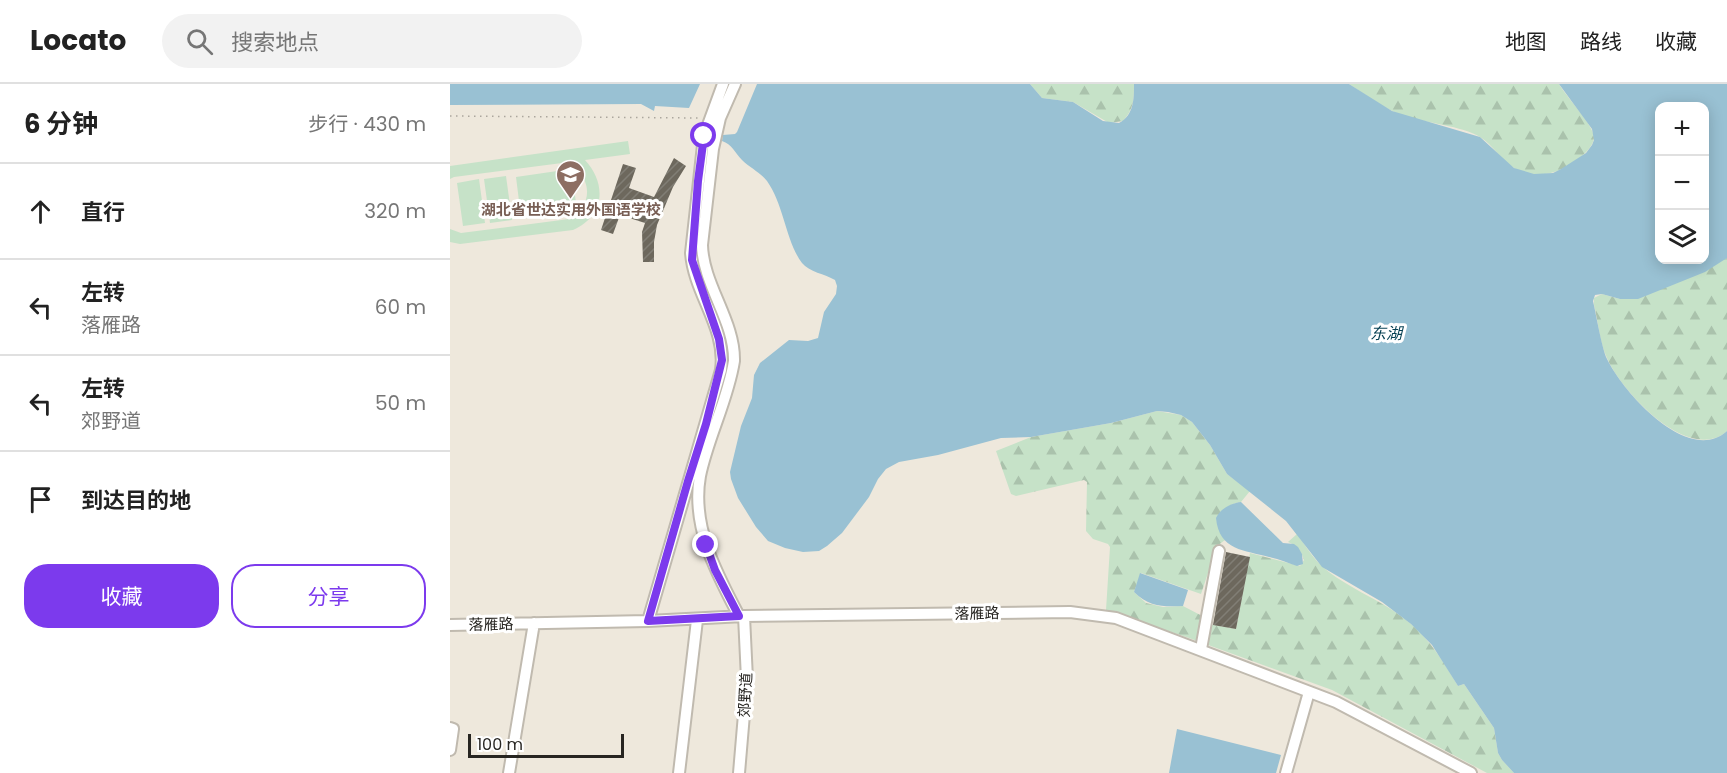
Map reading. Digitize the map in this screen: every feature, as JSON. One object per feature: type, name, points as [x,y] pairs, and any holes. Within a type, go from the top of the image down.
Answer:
[{"type":"street","points":[[648,621],[706,424],[722,360],[719,339],[691,253],[700,154],[709,119],[723,84]]},
{"type":"street","name":"郊野道","points":[[735,84],[720,118],[714,141],[702,245],[704,261],[733,344],[734,361],[703,465],[699,492],[704,535],[710,559],[741,616],[747,679],[739,773]]},
{"type":"street","points":[[1201,649],[1219,551]]},
{"type":"street","name":"落雁路","points":[[450,625],[697,620],[741,616],[1070,612],[1116,618],[1336,702],[1471,773]]},
{"type":"street","points":[[679,773],[697,620]]},
{"type":"street","points":[[509,773],[534,623]]},
{"type":"street","points":[[1286,773],[1309,692]]},
{"type":"street","points":[[450,728],[453,729],[450,750]]},
{"type":"path","points":[[450,116],[709,119]]},
{"type":"green space","points":[[1030,84],[1134,84],[1133,99],[1131,108],[1123,121],[1109,123],[1073,102],[1042,98]]},
{"type":"green space","points":[[1349,84],[1559,84],[1589,125],[1593,132],[1593,142],[1579,159],[1566,167],[1550,173],[1528,173],[1509,165],[1485,140],[1472,133],[1404,116],[1375,102]]},
{"type":"green space","points":[[628,141],[630,154],[585,160],[597,179],[599,199],[597,208],[584,224],[573,230],[460,244],[450,242],[450,229],[461,233],[569,219],[584,205],[587,188],[580,173],[562,163],[450,179],[450,166]]},
{"type":"green space","points":[[571,169],[577,209],[521,217],[516,177]]},
{"type":"green space","points":[[506,176],[512,220],[490,223],[484,179]]},
{"type":"green space","points":[[479,179],[485,223],[463,226],[457,183]]},
{"type":"green space","points":[[1727,258],[1727,431],[1712,439],[1694,439],[1676,432],[1658,420],[1626,388],[1607,358],[1594,298],[1602,294],[1620,299]]},
{"type":"green space","points":[[1157,411],[1181,415],[1192,422],[1210,445],[1227,474],[1250,491],[1241,502],[1232,504],[1226,509],[1217,523],[1225,540],[1217,546],[1201,594],[1141,573],[1134,592],[1146,603],[1163,607],[1183,606],[1210,620],[1209,624],[1236,629],[1250,553],[1300,566],[1304,560],[1302,554],[1288,542],[1297,534],[1313,557],[1326,569],[1400,615],[1425,638],[1458,686],[1464,684],[1494,728],[1498,753],[1514,773],[1487,773],[1332,690],[1106,610],[1110,547],[1108,544],[1093,539],[1086,531],[1087,482],[1084,480],[1016,496],[1011,494],[996,451],[1031,437],[1111,423]]},
{"type":"water","points":[[450,84],[700,84],[689,108],[655,106],[654,111],[641,104],[450,105]]},
{"type":"water","name":"东湖","points":[[757,84],[1030,84],[1042,98],[1073,102],[1103,121],[1119,123],[1128,116],[1130,111],[1134,84],[1349,84],[1392,111],[1480,137],[1514,168],[1534,174],[1553,173],[1561,169],[1586,153],[1594,140],[1592,129],[1559,84],[1727,84],[1727,258],[1705,272],[1638,299],[1620,299],[1602,294],[1595,295],[1593,301],[1607,359],[1615,373],[1642,406],[1676,432],[1694,439],[1711,439],[1727,431],[1727,773],[1514,773],[1498,753],[1494,728],[1464,684],[1458,686],[1432,645],[1411,624],[1382,602],[1322,567],[1286,521],[1227,474],[1210,445],[1192,422],[1181,415],[1157,411],[1111,423],[1031,437],[1001,438],[938,455],[899,462],[886,469],[869,497],[842,533],[819,551],[803,552],[768,541],[756,527],[738,498],[730,472],[741,426],[752,398],[754,375],[760,363],[789,340],[808,341],[818,338],[824,312],[836,294],[837,286],[835,280],[809,269],[802,263],[792,245],[777,201],[767,181],[742,160],[731,146],[722,141],[723,135],[735,134]]},
{"type":"water","points":[[1241,502],[1283,543],[1294,544],[1298,547],[1302,554],[1303,564],[1297,566],[1242,550],[1222,537],[1216,518],[1226,507]]},
{"type":"water","points":[[1140,573],[1188,590],[1183,606],[1157,605],[1145,601],[1134,592]]},
{"type":"water","points":[[1177,729],[1281,755],[1276,773],[1169,773]]},
{"type":"building","points":[[674,158],[686,166],[673,187],[657,225],[654,262],[643,262],[642,232],[645,223],[620,215],[613,234],[601,230],[623,164],[636,168],[629,188],[654,197]]},
{"type":"building","points":[[1226,552],[1250,557],[1236,629],[1213,625]]},
{"type":"place","name":"湖北省世达实用外国语学校","points":[[571,200]]},
{"type":"route","points":[[704,136],[700,154],[691,246],[692,260],[722,350],[721,370],[648,621],[739,616],[715,570],[706,545]]}]
